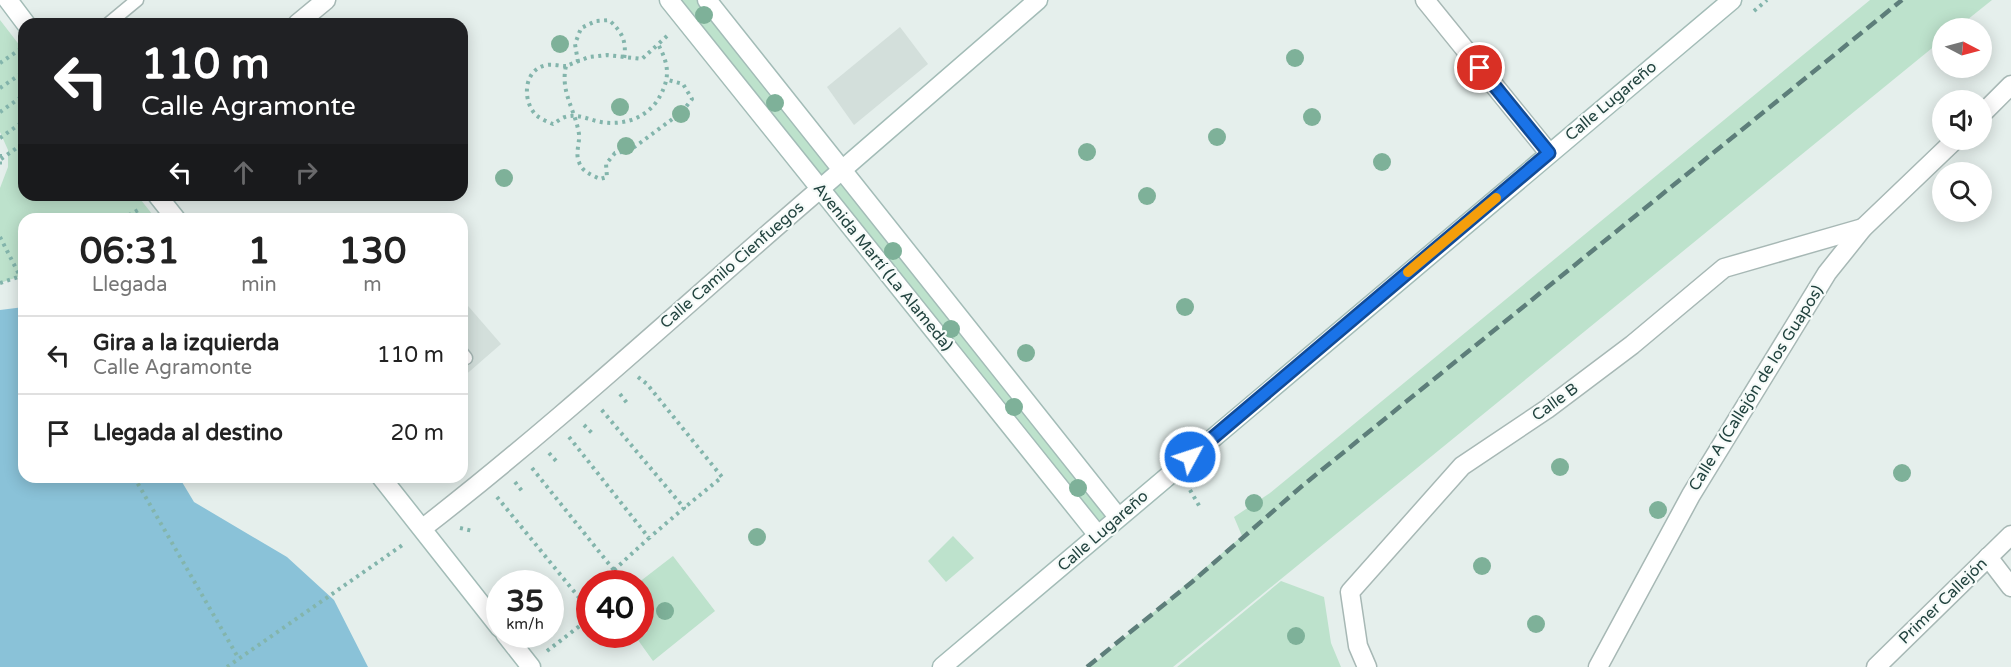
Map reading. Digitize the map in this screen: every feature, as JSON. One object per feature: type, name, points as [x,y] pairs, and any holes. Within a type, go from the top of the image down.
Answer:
[{"type":"street","points":[[8,0],[22,18]]},
{"type":"street","points":[[304,18],[326,0]]},
{"type":"street","name":"Avenida Martí (La Alameda)","points":[[669,0],[1097,534]]},
{"type":"street","name":"Avenida Martí (La Alameda)","points":[[707,0],[1118,517]]},
{"type":"street","name":"Calle Camilo Cienfuegos","points":[[423,528],[606,376],[697,294],[968,63],[1038,0]]},
{"type":"street","points":[[1425,0],[1549,153]]},
{"type":"street","name":"Calle Lugareño","points":[[942,667],[1732,0]]},
{"type":"street","points":[[1992,104],[2011,85]]},
{"type":"street","name":"Calle A (Callejón de los Guapos)","points":[[1598,667],[1703,475],[1827,273],[1863,228],[1945,150]]},
{"type":"street","points":[[152,201],[168,213]]},
{"type":"street","name":"Calle B","points":[[1367,667],[1358,646],[1350,592],[1462,466],[1547,409],[1632,345],[1724,268],[1863,228]]},
{"type":"street","points":[[386,483],[486,610]]},
{"type":"street","name":"Primer Callejón","points":[[1876,667],[2011,535]]},
{"type":"street","points":[[1988,557],[2011,587]]},
{"type":"street","points":[[516,648],[531,667]]},
{"type":"lane","points":[[115,18],[137,0]]},
{"type":"path","points":[[578,62],[575,44],[581,28],[596,21],[609,20],[621,31],[627,45],[624,59]]},
{"type":"path","points":[[658,44],[668,63],[668,80],[649,111],[636,119],[618,123],[576,116],[565,117],[553,124],[538,117],[529,105],[526,86],[536,70],[547,65],[566,66],[589,57],[607,55],[624,59],[642,59],[658,44]]},
{"type":"path","points":[[0,63],[18,51]]},
{"type":"path","points":[[566,66],[563,79],[567,100],[576,116],[579,138],[578,162],[586,172],[600,179],[607,177],[606,164],[615,153],[629,151],[682,112],[692,99],[683,84],[668,80]]},
{"type":"path","points":[[0,88],[18,76]]},
{"type":"path","points":[[0,112],[18,99]]},
{"type":"path","points":[[0,138],[18,125]]},
{"type":"path","points":[[1,159],[18,147]]},
{"type":"path","points":[[0,154],[0,166]]},
{"type":"path","points":[[131,213],[149,201]]},
{"type":"path","points":[[0,237],[18,269]]},
{"type":"path","points":[[0,283],[18,277]]},
{"type":"path","points":[[630,381],[645,367]]},
{"type":"path","points":[[554,446],[531,466],[614,570],[722,477],[647,384],[636,375]]},
{"type":"path","points":[[612,397],[624,386]]},
{"type":"path","points":[[606,402],[600,408],[684,508]]},
{"type":"path","points":[[561,441],[567,435],[649,538]]},
{"type":"path","points":[[137,483],[239,659]]},
{"type":"path","points":[[487,501],[495,495],[576,594]]},
{"type":"path","points":[[459,536],[453,527],[462,520]]},
{"type":"path","points":[[227,667],[330,597],[423,528]]},
{"type":"path","points":[[564,639],[576,629]]},
{"type":"shaded area","points":[[900,27],[928,64],[854,125],[827,87]]},
{"type":"shaded area","points":[[468,306],[501,344],[468,373]]},
{"type":"green space","points":[[669,0],[707,0],[1118,517],[1097,534]]},
{"type":"green space","points":[[1870,0],[1992,0],[1970,18],[1932,18],[1932,48],[1173,667],[1090,667],[1242,536],[1234,517],[1270,493]]},
{"type":"green space","points":[[0,20],[18,43],[18,201],[142,201],[151,213],[18,213],[18,277],[0,283],[0,188],[8,167],[8,150],[0,132]]},
{"type":"green space","points":[[953,536],[974,558],[946,582],[928,561]]},
{"type":"green space","points":[[673,556],[715,611],[653,661],[644,648],[654,648],[654,571]]},
{"type":"green space","points":[[1281,581],[1324,597],[1331,643],[1341,667],[1177,667]]},
{"type":"water","points":[[18,308],[18,483],[183,483],[194,502],[287,557],[334,600],[368,667],[0,667],[0,310]]},
{"type":"railway","points":[[1087,667],[1192,582],[1302,486],[1902,0]]},
{"type":"slow traffic","points":[[1408,272],[1496,198]]},
{"type":"route","points":[[1190,457],[1549,153],[1480,68]]}]
